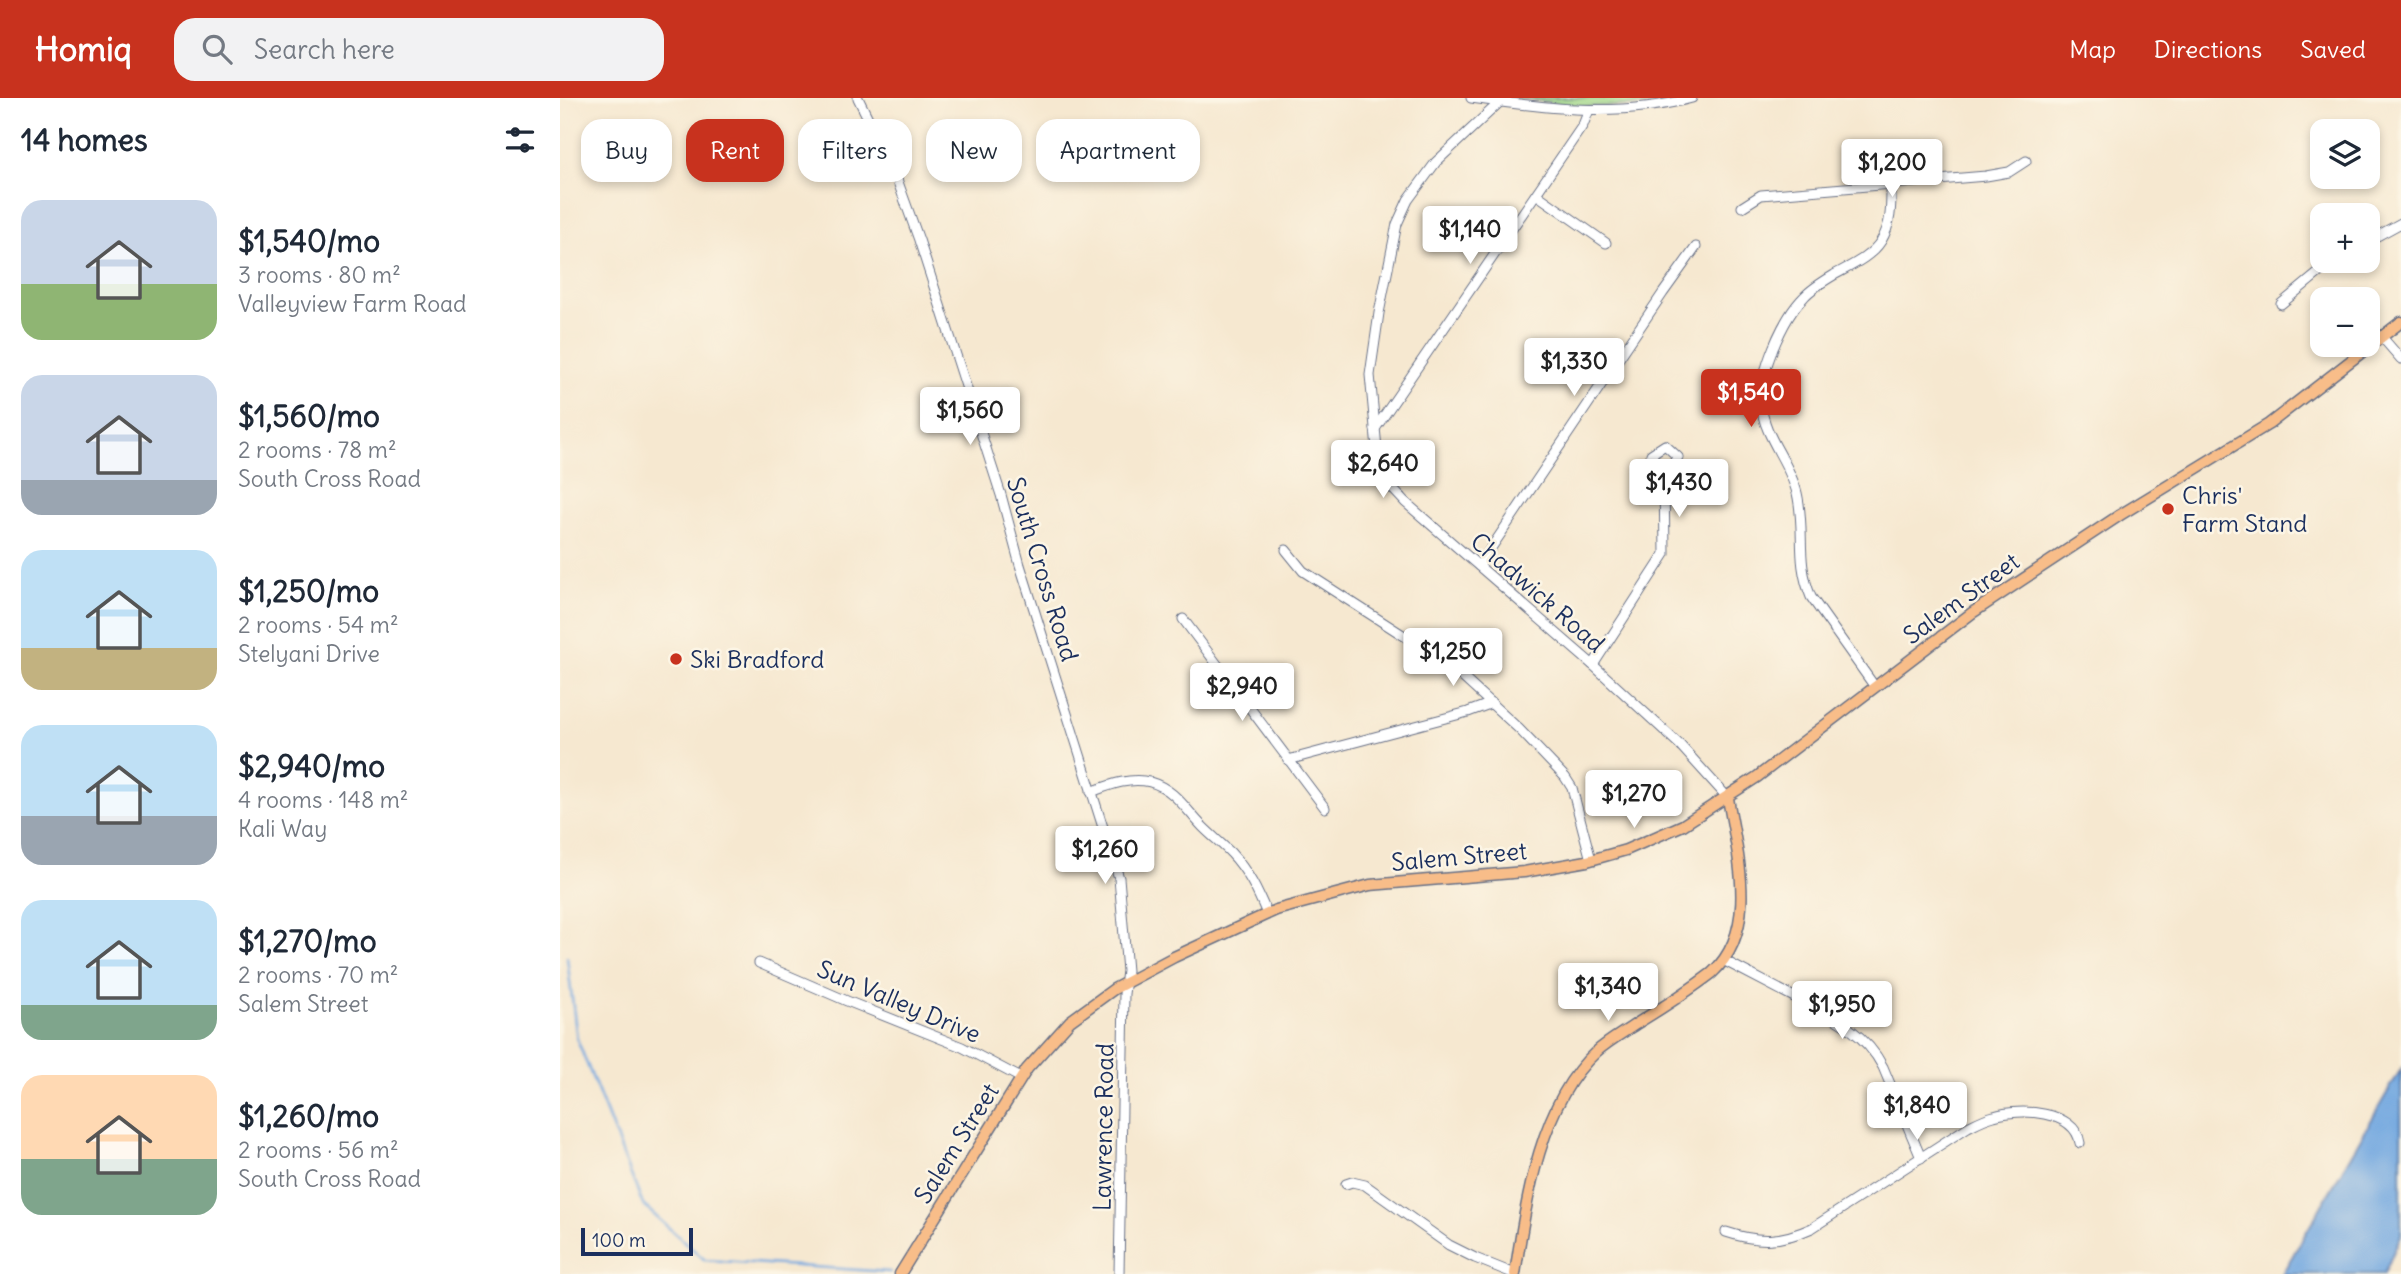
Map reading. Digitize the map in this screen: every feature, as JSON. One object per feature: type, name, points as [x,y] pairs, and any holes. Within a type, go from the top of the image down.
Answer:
[{"type":"main road","name":"Salem Street","points":[[900,1274],[1021,1078],[1042,1050],[1088,1006],[1126,981],[1267,914],[1370,885],[1524,872],[1591,860],[1626,850],[1683,825],[1728,798],[1972,612],[2269,424],[2401,322]]},
{"type":"main road","points":[[1515,1274],[1524,1209],[1533,1172],[1571,1080],[1598,1050],[1690,990],[1725,961],[1735,940],[1742,896],[1728,798]]},
{"type":"street","name":"South Cross Road","points":[[858,98],[894,171],[906,203],[1001,495],[1020,565],[1119,878],[1126,981]]},
{"type":"street","points":[[1471,98],[1589,110],[1629,110],[1692,98]]},
{"type":"street","name":"Chadwick Road","points":[[1501,100],[1436,162],[1408,200],[1400,216],[1372,355],[1371,387],[1378,459],[1390,486],[1405,502],[1593,666],[1696,762],[1728,798]]},
{"type":"street","points":[[1375,429],[1583,125],[1589,110]]},
{"type":"street","points":[[1742,207],[1761,195],[2009,172],[2026,161]]},
{"type":"street","points":[[1875,687],[1807,587],[1801,565],[1802,525],[1797,492],[1790,472],[1763,420],[1761,392],[1768,361],[1804,297],[1868,254],[1882,240],[1891,210],[1891,184]]},
{"type":"street","points":[[1536,194],[1606,243]]},
{"type":"street","points":[[2380,234],[2401,223]]},
{"type":"street","points":[[1479,566],[1696,247]]},
{"type":"street","points":[[2281,304],[2318,273]]},
{"type":"street","points":[[2381,336],[2401,359]]},
{"type":"street","points":[[1593,666],[1665,554],[1664,475]]},
{"type":"street","points":[[1286,550],[1303,570],[1430,651],[1473,684],[1538,748],[1572,788],[1591,860]]},
{"type":"street","points":[[1183,619],[1325,808]]},
{"type":"street","points":[[1288,760],[1468,712],[1492,703]]},
{"type":"street","points":[[1091,792],[1135,780],[1148,782],[1172,793],[1234,856],[1256,887],[1267,914]]},
{"type":"street","points":[[1725,961],[1837,1019],[1863,1039],[1883,1067],[1921,1157]]},
{"type":"street","name":"Sun Valley Drive","points":[[759,963],[962,1046],[1021,1078]]},
{"type":"street","name":"Lawrence Road","points":[[1119,1274],[1126,981]]},
{"type":"street","points":[[1726,1232],[1769,1240],[1795,1236],[1812,1228],[1982,1120],[1994,1116],[2018,1112],[2040,1113],[2065,1121],[2076,1129],[2080,1143]]},
{"type":"street","points":[[1346,1184],[1352,1182],[1365,1185],[1449,1244],[1515,1274]]},
{"type":"green space","points":[[1515,98],[1675,98],[1647,105],[1585,107]]},
{"type":"water","points":[[2401,1069],[2401,1235],[2384,1274],[2282,1274]]},
{"type":"waterway","points":[[567,957],[577,1039],[643,1205],[705,1260],[890,1272]]},
{"type":"place","name":"Chris' Farm Stand","points":[[2168,509]]},
{"type":"place","name":"Ski Bradford","points":[[676,659]]}]
